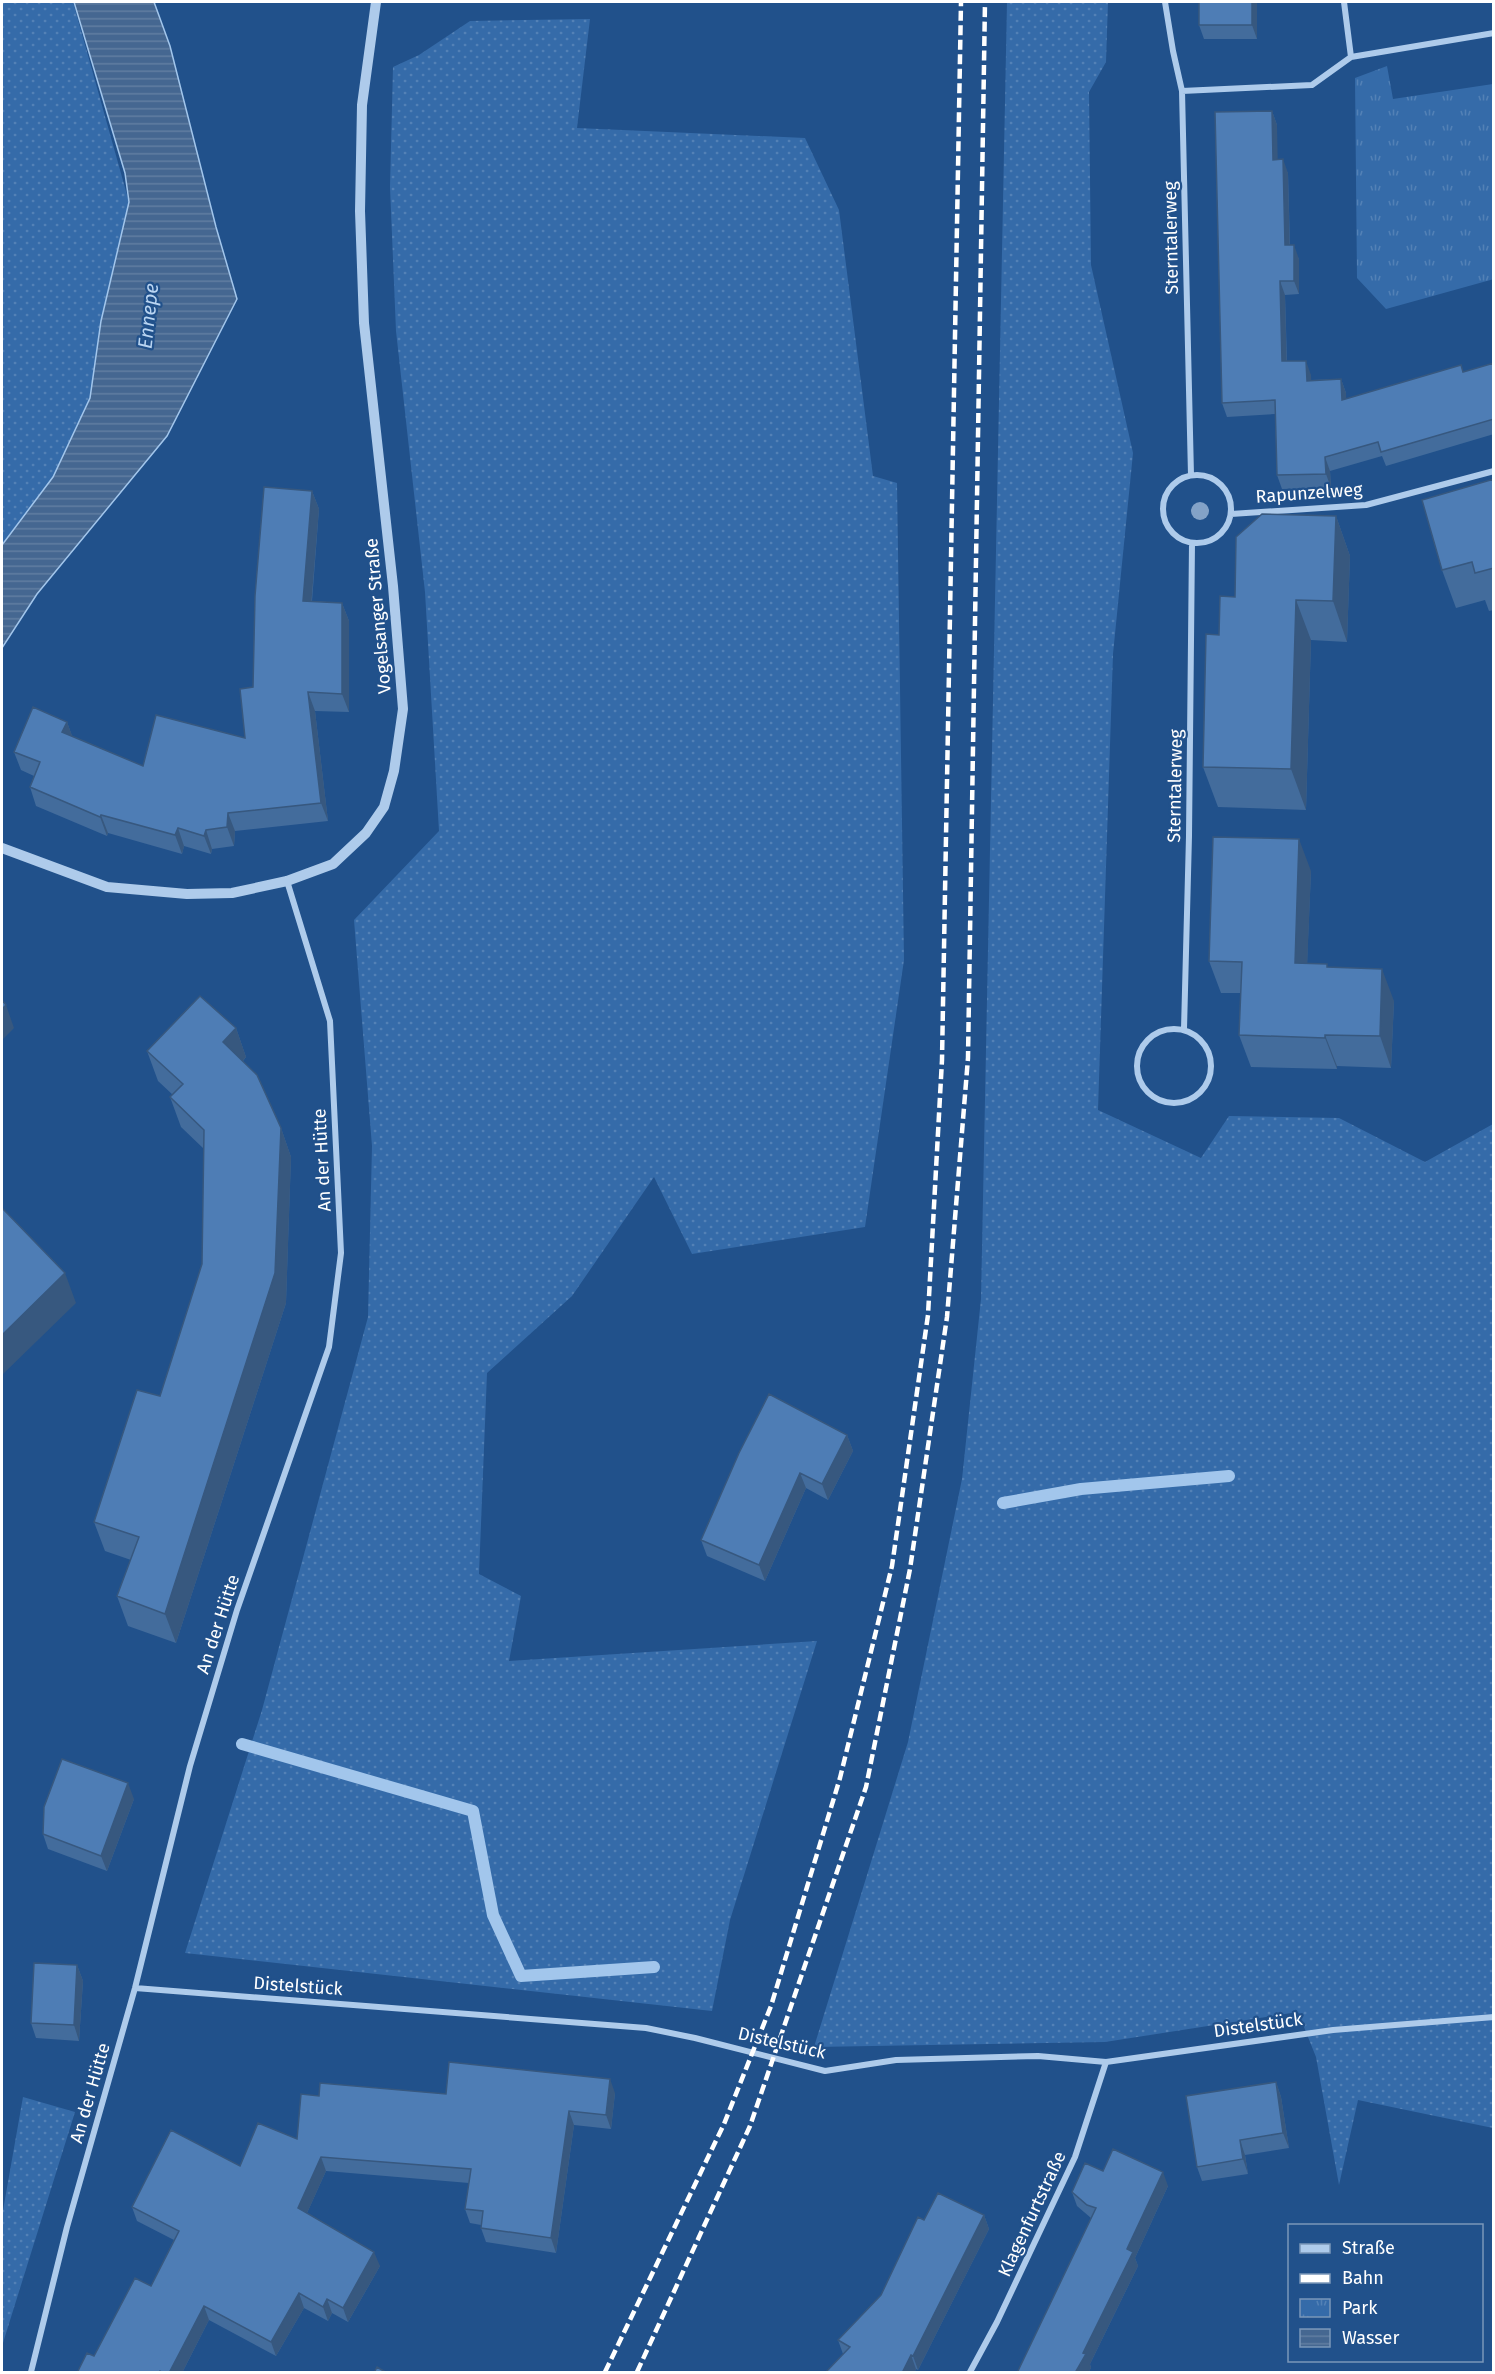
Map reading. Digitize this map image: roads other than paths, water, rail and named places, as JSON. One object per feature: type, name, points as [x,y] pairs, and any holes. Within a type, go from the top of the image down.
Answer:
[{"type":"street","name":"Vogelsanger Straße","points":[[2,848],[107,887],[187,894],[232,893],[287,881],[333,864],[366,833],[384,807],[394,771],[403,709],[393,586],[363,312],[360,211],[362,105],[376,2]]},
{"type":"street","name":"Sterntalerweg","points":[[1166,2],[1182,91],[1191,475]]},
{"type":"street","points":[[1344,2],[1350,57]]},
{"type":"street","points":[[1182,91],[1312,85],[1350,57],[1494,33]]},
{"type":"street","name":"Rapunzelweg","points":[[1231,514],[1365,505],[1494,471]]},
{"type":"street","points":[[1191,475],[1212,478],[1221,484],[1232,503],[1231,514],[1227,527],[1218,537],[1205,542],[1192,543],[1183,540],[1169,528],[1163,509],[1168,492],[1182,478],[1191,475]]},
{"type":"street","name":"Sterntalerweg","points":[[1184,1029],[1189,836],[1192,543]]},
{"type":"street","name":"An der Hütte","points":[[31,2373],[67,2227],[135,1988],[190,1766],[227,1643],[329,1347],[341,1253],[330,1021],[287,881]]},
{"type":"street","points":[[1168,1029],[1184,1029],[1205,1044],[1211,1059],[1211,1076],[1203,1091],[1189,1101],[1173,1104],[1156,1100],[1146,1092],[1139,1080],[1136,1068],[1138,1055],[1144,1043],[1155,1034],[1168,1029]]},
{"type":"street","name":"Distelstück","points":[[135,1988],[646,2028],[825,2071],[896,2060],[1038,2056],[1106,2062],[1333,2030],[1494,2017]]},
{"type":"street","name":"Klagenfurtstraße","points":[[970,2373],[997,2322],[1075,2157],[1106,2062]]},
{"type":"water","name":"Ennepe","points":[[74,2],[154,2],[170,46],[216,227],[237,299],[167,436],[37,594],[2,648],[2,545],[53,477],[90,398],[101,321],[129,202],[125,173]]},
{"type":"waterway","points":[[1003,1503],[1081,1489],[1229,1476]]},
{"type":"waterway","points":[[242,1744],[473,1811],[493,1915],[521,1976],[654,1967]]},
{"type":"railway","points":[[605,2372],[724,2124],[771,2006],[840,1778],[892,1566],[928,1315],[942,1060],[961,2]]},
{"type":"railway","points":[[637,2372],[750,2126],[866,1787],[910,1569],[947,1317],[968,1058],[985,2]]}]
